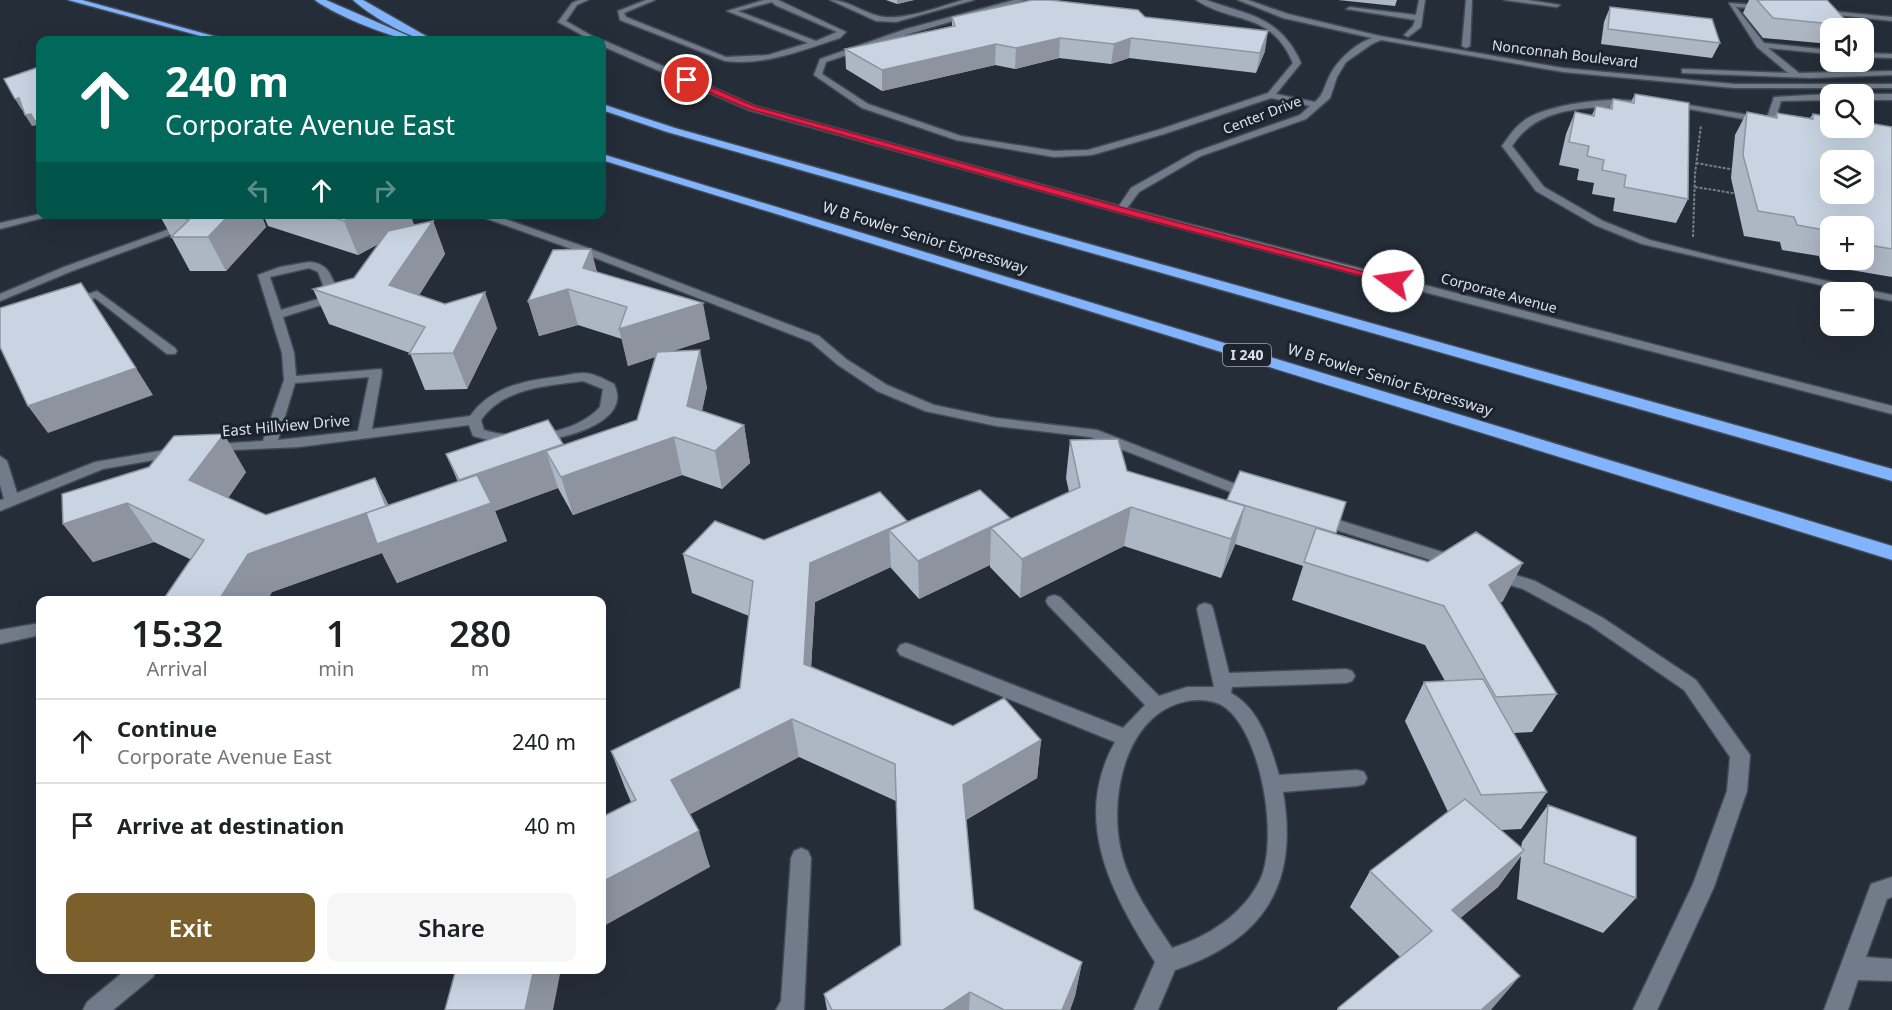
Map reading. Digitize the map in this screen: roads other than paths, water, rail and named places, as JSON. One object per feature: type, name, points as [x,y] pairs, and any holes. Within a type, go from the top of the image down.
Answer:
[{"type":"highway","points":[[72,0],[211,36]]},
{"type":"highway","points":[[319,0],[367,23],[402,36]]},
{"type":"highway","points":[[357,0],[388,20],[420,36]]},
{"type":"highway","points":[[132,4],[195,31]]},
{"type":"highway","points":[[606,108],[694,137],[1892,475]]},
{"type":"highway","name":"W B Fowler Senior Expressway","points":[[606,159],[1892,553]]},
{"type":"street","points":[[585,0],[574,4],[562,22],[588,36]]},
{"type":"street","points":[[652,0],[620,12],[623,18],[725,59],[755,61],[815,43],[837,36],[842,32],[777,4],[773,0],[731,11],[815,43]]},
{"type":"street","points":[[833,0],[879,19],[896,20],[971,0]]},
{"type":"street","points":[[1035,2],[1024,0],[909,31],[823,61],[818,75],[865,106],[959,138],[1054,154],[1089,153],[1161,132],[1271,95],[1318,105]]},
{"type":"street","points":[[1198,0],[1269,25],[1286,43],[1297,63],[1271,95]]},
{"type":"street","name":"Nonconnah Boulevard","points":[[1241,0],[1286,16],[1380,38],[1563,70],[1734,86],[1892,86]]},
{"type":"street","points":[[1404,34],[1417,27],[1422,0]]},
{"type":"street","points":[[1466,46],[1469,0]]},
{"type":"street","points":[[1507,0],[1557,5]]},
{"type":"street","points":[[1777,8],[1731,4],[1772,59],[1798,75]]},
{"type":"street","points":[[1350,9],[1419,18]]},
{"type":"street","name":"Nonconnah Boulevard","points":[[1310,12],[1404,34],[1542,57]]},
{"type":"street","points":[[1812,12],[1892,19]]},
{"type":"street","name":"Center Drive","points":[[1120,210],[1135,190],[1198,154],[1303,117],[1326,96],[1333,76],[1343,61],[1369,42],[1404,34]]},
{"type":"street","points":[[1274,41],[1286,43]]},
{"type":"street","name":"Corporate Avenue","points":[[606,45],[752,108],[1120,210],[1892,410]]},
{"type":"street","points":[[1760,45],[1820,51]]},
{"type":"street","points":[[1874,55],[1892,56]]},
{"type":"street","name":"Nonconnah Boulevard","points":[[1587,63],[1657,69]]},
{"type":"street","points":[[1680,71],[1798,75],[1892,73]]},
{"type":"street","points":[[1874,97],[1892,97]]},
{"type":"street","points":[[1657,104],[1777,122],[1777,99],[1820,98]]},
{"type":"street","points":[[1646,104],[1597,105],[1541,115],[1520,127],[1507,146],[1540,189],[1599,223],[1646,242],[1892,298]]},
{"type":"street","points":[[0,226],[36,218]]},
{"type":"street","points":[[0,298],[68,269],[208,219]]},
{"type":"street","points":[[494,219],[585,250],[815,339],[842,362],[882,388],[930,408],[996,422],[1092,433],[1265,500]]},
{"type":"street","points":[[269,445],[290,380],[288,353],[264,275],[315,264],[321,268],[332,293],[330,299],[278,315]]},
{"type":"street","points":[[54,306],[96,294],[171,351]]},
{"type":"street","points":[[290,380],[376,372],[364,436]]},
{"type":"street","points":[[583,378],[594,379],[609,387],[608,407],[602,415],[591,422],[564,432],[503,440],[478,433],[474,420],[478,410],[492,400],[520,388],[583,378]]},
{"type":"street","name":"East Hillview Drive","points":[[6,503],[100,465],[195,449],[364,436],[474,420]]},
{"type":"street","points":[[0,461],[6,503]]},
{"type":"street","points":[[1309,516],[1529,585],[1597,622],[1690,685],[1740,755],[1737,791],[1703,887],[1645,1010]]},
{"type":"street","points":[[1054,601],[1156,705]]},
{"type":"street","points":[[1146,1010],[1167,961],[1206,947],[1236,926],[1255,905],[1272,878],[1277,844],[1276,810],[1272,784],[1258,739],[1242,711],[1224,689],[1205,609]]},
{"type":"street","points":[[0,637],[36,630]]},
{"type":"street","points":[[906,650],[1127,738]]},
{"type":"street","points":[[1167,961],[1131,904],[1108,842],[1105,816],[1108,791],[1127,738],[1137,722],[1156,705],[1180,695],[1346,675]]},
{"type":"street","points":[[1272,784],[1357,778]]},
{"type":"street","points":[[788,1010],[792,1010],[801,858]]},
{"type":"street","points":[[1836,1010],[1851,968],[1886,889]]},
{"type":"street","points":[[1851,968],[1892,970]]},
{"type":"street","points":[[95,1010],[139,974]]}]
